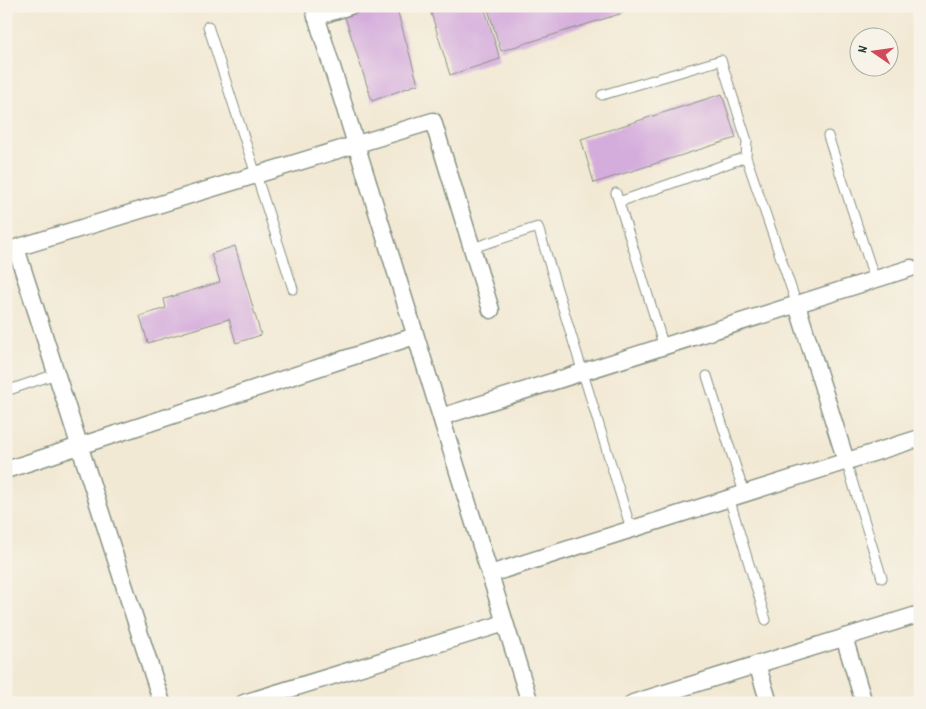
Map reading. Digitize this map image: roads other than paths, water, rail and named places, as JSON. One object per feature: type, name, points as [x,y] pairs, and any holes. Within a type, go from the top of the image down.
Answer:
[{"type":"street","points":[[350,6],[315,12],[530,703]]},
{"type":"street","points":[[162,703],[56,374],[11,250],[433,121],[491,310]]},
{"type":"street","points":[[441,418],[911,268]]},
{"type":"street","points":[[797,305],[846,461]]},
{"type":"street","points":[[6,470],[416,336]]},
{"type":"street","points":[[490,574],[920,438]]},
{"type":"street","points":[[632,703],[920,614]]},
{"type":"street","points":[[244,703],[263,700],[505,623]]},
{"type":"street","points":[[844,637],[864,703]]},
{"type":"street","points":[[757,664],[769,703]]},
{"type":"lane","points":[[208,26],[293,289]]},
{"type":"lane","points":[[602,95],[721,60],[748,140],[746,157],[797,305]]},
{"type":"lane","points":[[828,136],[875,280]]},
{"type":"lane","points":[[664,347],[617,198],[746,157]]},
{"type":"lane","points":[[472,248],[538,227],[631,529]]},
{"type":"lane","points":[[6,391],[56,374]]},
{"type":"lane","points":[[708,376],[766,620]]},
{"type":"lane","points":[[846,461],[882,578]]}]
